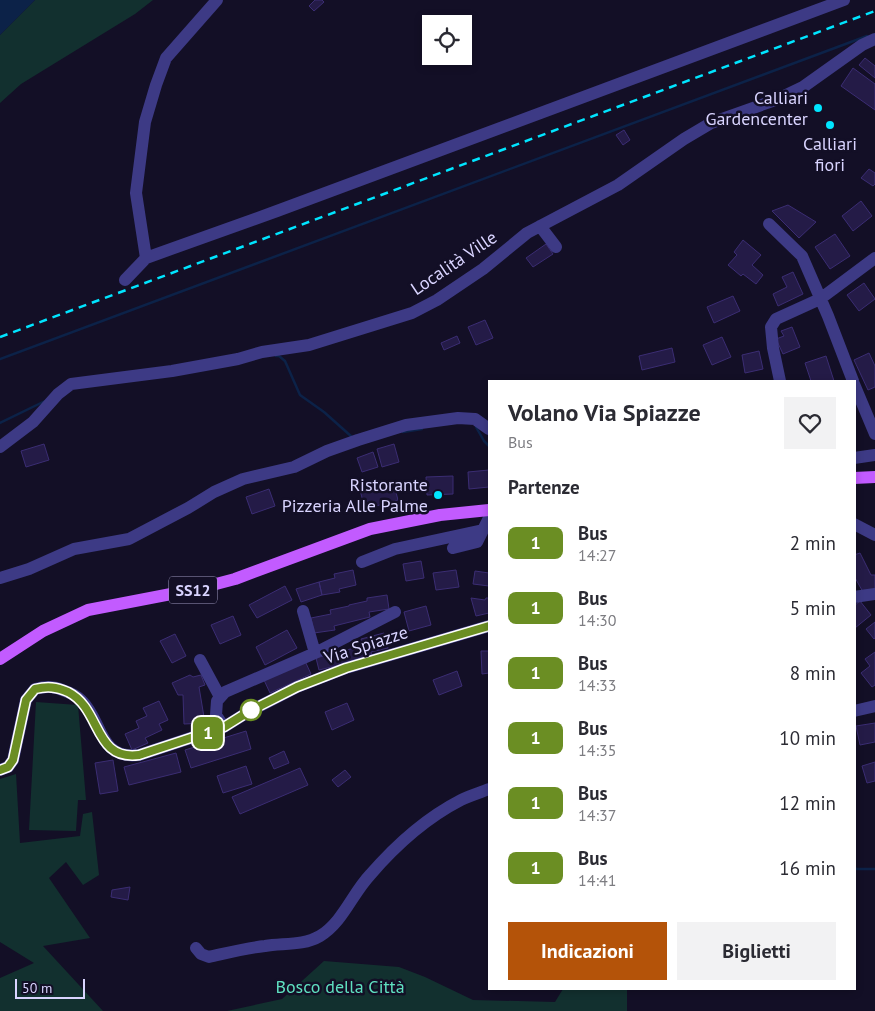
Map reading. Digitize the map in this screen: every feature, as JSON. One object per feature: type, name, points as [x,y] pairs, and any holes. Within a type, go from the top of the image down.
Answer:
[{"type":"main road","points":[[856,478],[871,478]]},
{"type":"main road","name":"SS12","points":[[0,659],[43,631],[88,610],[197,589],[235,579],[338,540],[370,530],[440,516],[487,520]]},
{"type":"street","points":[[146,258],[136,193],[146,122],[156,85],[166,58],[217,0]]},
{"type":"street","points":[[124,280],[146,258],[844,0]]},
{"type":"street","name":"Località Ville","points":[[0,447],[33,422],[58,394],[70,384],[172,371],[238,359],[262,352],[309,345],[412,312],[437,300],[483,269],[527,233],[618,186],[684,139],[711,123],[778,99],[803,87],[862,45],[875,39]]},
{"type":"street","points":[[769,224],[802,256],[852,380]]},
{"type":"street","points":[[540,226],[556,247]]},
{"type":"street","points":[[780,380],[773,348],[771,326],[776,319],[820,299],[875,258]]},
{"type":"street","points":[[856,390],[875,434]]},
{"type":"street","points":[[0,578],[29,569],[74,549],[129,539],[214,492],[243,479],[294,467],[327,451],[406,425],[458,418],[476,419],[488,428]]},
{"type":"street","points":[[856,458],[875,455]]},
{"type":"street","points":[[452,548],[477,542],[487,520]]},
{"type":"street","points":[[362,562],[395,549],[487,520]]},
{"type":"street","points":[[856,525],[875,535]]},
{"type":"street","points":[[856,597],[875,594]]},
{"type":"street","points":[[303,611],[315,653]]},
{"type":"street","points":[[224,727],[216,715],[216,701],[225,692],[315,653],[395,612]]},
{"type":"street","name":"Via Spiazze","points":[[0,770],[8,767],[13,760],[26,700],[35,689],[53,686],[82,701],[104,740],[114,750],[126,756],[139,755],[224,727],[248,712],[297,687],[346,668],[488,626]]},
{"type":"street","points":[[200,660],[220,697]]},
{"type":"street","points":[[856,711],[875,706]]},
{"type":"street","points":[[196,948],[201,954],[209,957],[264,946],[302,943],[319,937],[334,926],[370,875],[412,835],[433,817],[446,809],[488,789]]},
{"type":"green space","points":[[35,0],[153,0],[135,14],[21,84],[0,103],[0,35]]},
{"type":"green space","points":[[36,702],[78,705],[86,800],[78,800],[76,831],[29,830]]},
{"type":"green space","points":[[16,774],[20,843],[80,836],[83,814],[92,812],[99,875],[83,885],[66,862],[49,878],[90,938],[43,946],[103,1011],[0,1011],[0,978],[34,963],[0,942],[0,779]]},
{"type":"green space","name":"Bosco della Città","points":[[324,961],[399,967],[473,1000],[555,1002],[562,990],[627,990],[627,1011],[227,1011],[282,999]]},
{"type":"water","points":[[0,0],[35,0],[0,35]]},
{"type":"building","points":[[315,0],[322,0],[324,2],[314,11],[309,6]]},
{"type":"building","points":[[865,58],[875,66],[875,78],[859,65]]},
{"type":"building","points":[[853,68],[875,84],[875,110],[841,86]]},
{"type":"building","points":[[624,130],[630,140],[623,145],[616,135]]},
{"type":"building","points":[[869,169],[875,173],[875,184],[873,186],[861,178]]},
{"type":"building","points":[[861,201],[872,216],[853,231],[842,216]]},
{"type":"building","points":[[788,205],[816,222],[799,238],[772,211]]},
{"type":"building","points":[[835,234],[850,256],[830,269],[815,247]]},
{"type":"building","points":[[743,240],[761,255],[752,265],[763,275],[756,284],[743,274],[741,276],[728,265],[737,255],[734,252]]},
{"type":"building","points":[[546,244],[553,254],[533,267],[526,258]]},
{"type":"building","points":[[793,272],[803,294],[778,306],[773,294],[787,287],[782,277]]},
{"type":"building","points":[[864,283],[875,299],[859,311],[847,295]]},
{"type":"building","points":[[733,296],[740,311],[714,323],[707,307]]},
{"type":"building","points":[[485,320],[493,338],[476,345],[468,327]]},
{"type":"building","points":[[792,327],[800,347],[783,354],[776,339],[784,336],[781,331]]},
{"type":"building","points":[[457,336],[460,343],[444,350],[441,343]]},
{"type":"building","points":[[722,337],[731,357],[712,365],[703,345]]},
{"type":"building","points":[[672,348],[675,362],[642,370],[639,356]]},
{"type":"building","points":[[759,351],[763,369],[745,373],[742,355]]},
{"type":"building","points":[[869,353],[875,366],[875,387],[868,390],[854,360]]},
{"type":"building","points":[[826,356],[834,380],[811,380],[805,363]]},
{"type":"building","points":[[44,444],[49,460],[26,467],[21,451]]},
{"type":"building","points":[[394,444],[399,462],[382,467],[377,449]]},
{"type":"building","points":[[373,452],[378,467],[362,472],[357,458]]},
{"type":"building","points":[[488,470],[488,487],[469,489],[468,472]]},
{"type":"building","points":[[453,476],[453,494],[427,495],[426,477]]},
{"type":"building","points":[[393,481],[398,500],[365,509],[360,490]]},
{"type":"building","points":[[269,489],[275,506],[252,514],[246,497]]},
{"type":"building","points":[[860,553],[871,575],[875,575],[875,590],[863,592],[856,580],[856,554]]},
{"type":"building","points":[[421,561],[424,578],[406,581],[403,564]]},
{"type":"building","points":[[353,570],[356,585],[339,589],[340,592],[322,595],[319,582],[335,578],[334,574]]},
{"type":"building","points":[[456,570],[459,587],[436,590],[433,573]]},
{"type":"building","points":[[475,571],[488,573],[488,586],[473,584]]},
{"type":"building","points":[[319,582],[322,595],[301,602],[296,589]]},
{"type":"building","points":[[285,586],[292,600],[257,618],[249,605]]},
{"type":"building","points":[[387,595],[389,609],[369,612],[370,617],[334,626],[335,630],[314,633],[311,618],[331,614],[330,610],[367,601],[367,598]]},
{"type":"building","points":[[471,598],[485,600],[488,598],[488,613],[476,616]]},
{"type":"building","points":[[860,601],[871,615],[856,627],[856,604]]},
{"type":"building","points":[[426,606],[431,625],[409,631],[404,612]]},
{"type":"building","points":[[233,616],[241,635],[220,644],[211,625]]},
{"type":"building","points":[[875,622],[875,638],[874,639],[866,629]]},
{"type":"building","points":[[287,630],[297,648],[265,665],[256,647]]},
{"type":"building","points":[[384,633],[388,648],[371,652],[372,657],[319,670],[316,658],[362,646],[361,639]]},
{"type":"building","points":[[175,634],[186,656],[172,663],[160,641]]},
{"type":"building","points":[[481,651],[488,651],[488,673],[482,674]]},
{"type":"building","points":[[875,652],[875,685],[872,687],[861,673],[870,666],[865,659]]},
{"type":"building","points":[[305,661],[311,674],[270,693],[264,680]]},
{"type":"building","points":[[457,671],[462,686],[439,695],[433,680]]},
{"type":"building","points":[[190,675],[193,677],[201,675],[205,685],[199,687],[205,723],[184,724],[183,695],[178,695],[172,683]]},
{"type":"building","points":[[159,701],[168,720],[159,724],[162,730],[145,738],[148,743],[132,750],[125,734],[139,728],[136,721],[147,716],[143,708]]},
{"type":"building","points":[[347,703],[354,720],[332,730],[325,712]]},
{"type":"building","points":[[875,723],[875,742],[860,745],[856,726]]},
{"type":"building","points":[[246,731],[251,749],[191,768],[185,750]]},
{"type":"building","points":[[284,751],[289,763],[274,769],[269,758]]},
{"type":"building","points":[[176,753],[181,772],[129,785],[124,767]]},
{"type":"building","points":[[113,760],[118,791],[100,794],[95,763]]},
{"type":"building","points":[[875,762],[875,781],[867,783],[862,766]]},
{"type":"building","points":[[246,766],[252,784],[223,793],[217,776]]},
{"type":"building","points":[[300,768],[308,785],[240,814],[232,797]]},
{"type":"building","points":[[345,770],[351,777],[338,787],[332,780]]},
{"type":"building","points":[[130,887],[128,900],[111,897],[112,890]]},
{"type":"waterway","points":[[0,359],[867,36]]},
{"type":"waterway","points":[[276,356],[285,361],[300,395],[324,412],[352,437]]},
{"type":"waterway","points":[[0,423],[45,401]]},
{"type":"waterway","points":[[476,427],[488,445]]},
{"type":"waterway","points":[[403,432],[422,429]]},
{"type":"waterway","points":[[856,869],[875,869]]},
{"type":"railway","points":[[0,337],[875,11]]},
{"type":"bus line","name":"1","points":[[0,770],[8,767],[13,760],[26,700],[35,689],[53,686],[73,694],[87,708],[99,732],[110,747],[126,756],[133,756],[224,727],[248,712],[297,687],[346,668],[488,626]]},
{"type":"place","name":"Calliari Gardencenter","points":[[818,108]]},
{"type":"place","name":"Calliari fiori","points":[[830,125]]},
{"type":"place","name":"Ristorante Pizzeria Alle Palme","points":[[438,495]]}]
